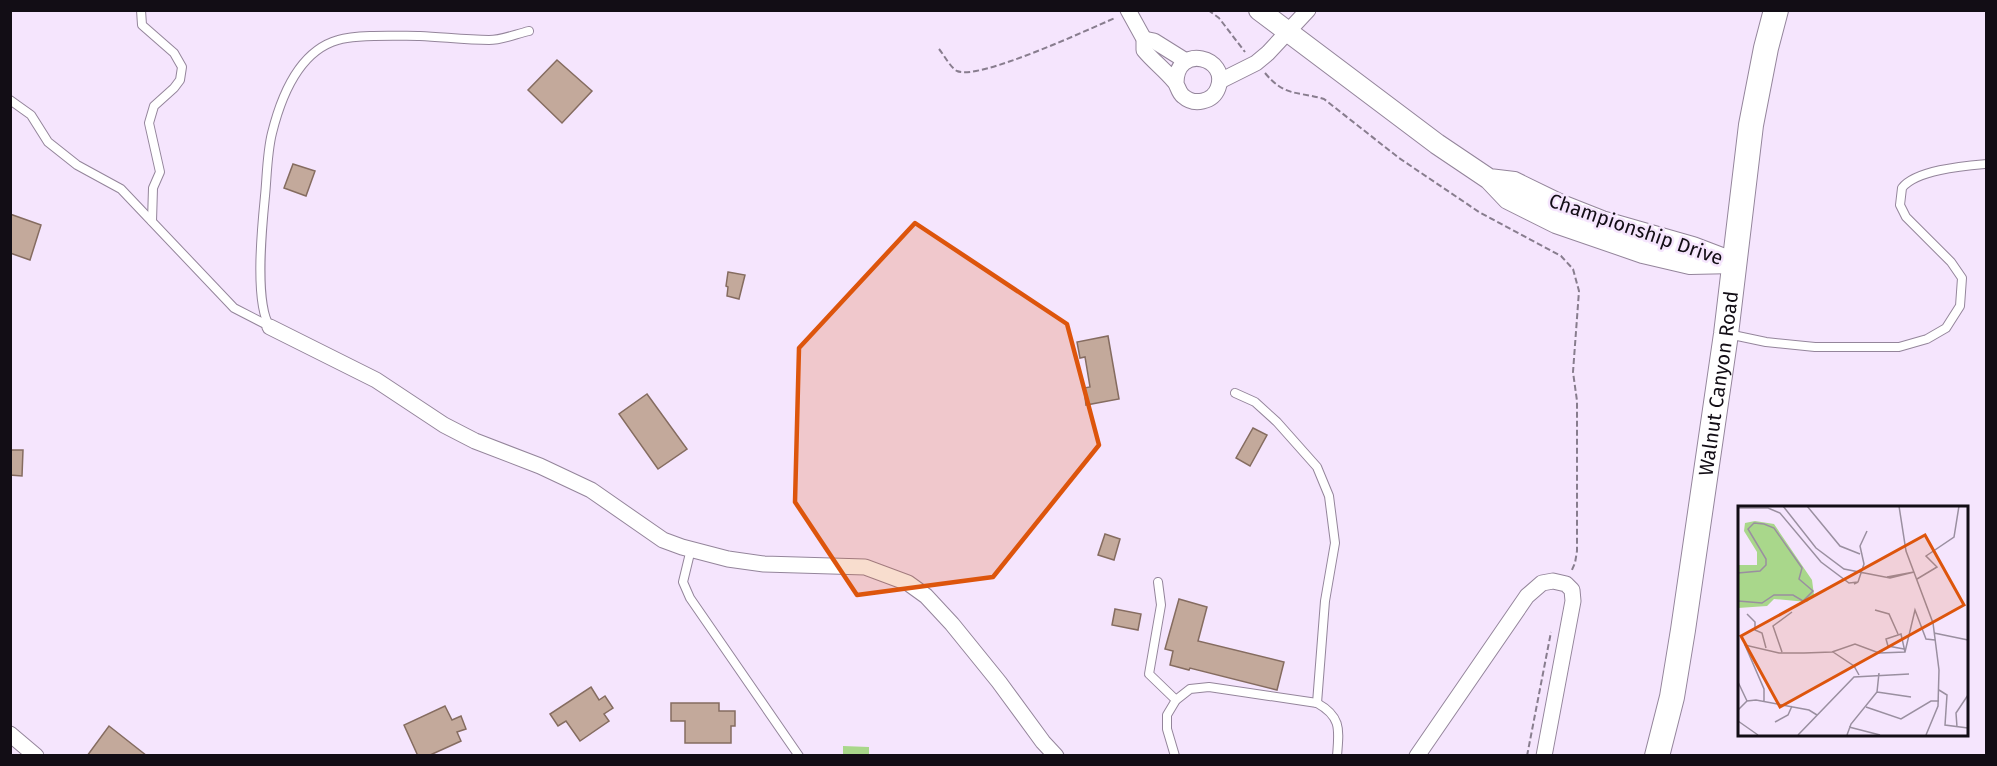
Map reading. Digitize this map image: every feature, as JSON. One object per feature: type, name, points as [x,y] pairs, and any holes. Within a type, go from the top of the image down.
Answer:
[{"type":"main road","name":"Walnut Canyon Road","points":[[1657,756],[1672,697],[1680,652],[1726,334],[1750,125],[1776,10]]},
{"type":"street","name":"Championship Drive","points":[[1259,10],[1437,144],[1490,179],[1508,199],[1556,223],[1643,253],[1690,264],[1735,263]]},
{"type":"street","points":[[1220,81],[1256,63],[1269,53],[1308,10]]},
{"type":"street","points":[[1128,12],[1144,39],[1144,50],[1176,83],[1182,96],[1195,102],[1202,102],[1215,94],[1220,81],[1219,74],[1211,63],[1199,58],[1186,62],[1177,71],[1176,83]]},
{"type":"street","points":[[1144,39],[1154,41],[1186,62]]},
{"type":"street","points":[[270,327],[376,380],[444,425],[476,441],[579,483],[663,540],[728,560],[764,564],[866,567],[908,583],[926,596],[952,624],[1056,756]]},
{"type":"street","points":[[1417,756],[1527,596],[1542,583],[1553,581],[1566,584],[1572,590],[1573,601],[1544,756]]},
{"type":"street","points":[[10,734],[36,756]]},
{"type":"lane","points":[[141,10],[141,25],[174,53],[182,67],[180,80],[154,106],[148,123],[160,172],[153,188],[152,221]]},
{"type":"lane","points":[[270,327],[262,311],[261,256],[262,222],[272,134],[291,82],[307,58],[327,45],[350,38],[420,36],[491,40],[529,31]]},
{"type":"lane","points":[[10,100],[31,115],[48,142],[77,165],[121,189],[234,308],[270,327]]},
{"type":"lane","points":[[1726,334],[1766,342],[1815,347],[1899,347],[1927,339],[1946,328],[1960,306],[1962,278],[1951,262],[1906,217],[1899,198],[1902,188],[1911,180],[1931,173],[1986,164]]},
{"type":"lane","points":[[1235,393],[1255,402],[1284,430],[1317,467],[1329,496],[1335,543],[1324,602],[1317,703]]},
{"type":"lane","points":[[691,549],[683,582],[690,598],[799,756]]},
{"type":"lane","points":[[1158,582],[1161,605],[1149,674],[1176,700]]},
{"type":"lane","points":[[1175,756],[1167,729],[1167,715],[1176,700],[1190,689],[1209,687],[1317,703],[1329,710],[1336,718],[1339,730],[1337,756]]},
{"type":"path","points":[[1208,10],[1219,18],[1245,52]]},
{"type":"path","points":[[939,49],[955,70],[966,73],[984,70],[1128,12]]},
{"type":"path","points":[[1265,73],[1272,82],[1290,94],[1310,95],[1324,99],[1399,158],[1479,213],[1561,256],[1573,269],[1579,291],[1573,372],[1577,401],[1577,551],[1571,573]]},
{"type":"path","points":[[1527,756],[1553,622]]},
{"type":"highlighted area","points":[[915,223],[1067,324],[1099,445],[993,577],[857,595],[795,502],[799,348]]},
{"type":"green space","points":[[843,746],[869,747],[869,755],[843,755]]},
{"type":"building","points":[[557,60],[592,91],[562,123],[528,90]]},
{"type":"building","points":[[293,164],[315,171],[306,196],[284,188]]},
{"type":"building","points":[[10,214],[41,225],[30,260],[10,253]]},
{"type":"building","points":[[728,272],[745,275],[739,299],[727,296]]},
{"type":"building","points":[[1108,336],[1119,399],[1086,405],[1084,388],[1090,387],[1085,357],[1080,358],[1077,342]]},
{"type":"building","points":[[647,394],[687,449],[658,469],[619,414]]},
{"type":"building","points":[[1253,428],[1267,435],[1250,466],[1236,458]]},
{"type":"building","points":[[10,450],[23,450],[22,476],[10,475]]},
{"type":"building","points":[[1105,534],[1120,539],[1114,560],[1098,555]]},
{"type":"building","points":[[1179,599],[1207,607],[1198,641],[1284,662],[1277,690],[1170,665],[1173,651],[1165,649]]},
{"type":"building","points":[[1115,609],[1141,614],[1138,630],[1112,625]]},
{"type":"building","points":[[591,687],[599,700],[605,696],[613,708],[604,714],[609,721],[580,741],[566,721],[558,726],[550,714]]},
{"type":"building","points":[[671,703],[719,703],[719,711],[735,711],[735,726],[731,726],[731,743],[685,743],[685,721],[671,721]]},
{"type":"building","points":[[445,706],[452,720],[461,716],[466,729],[457,732],[461,741],[428,756],[418,756],[404,725]]},
{"type":"building","points":[[109,726],[147,756],[87,756]]}]
